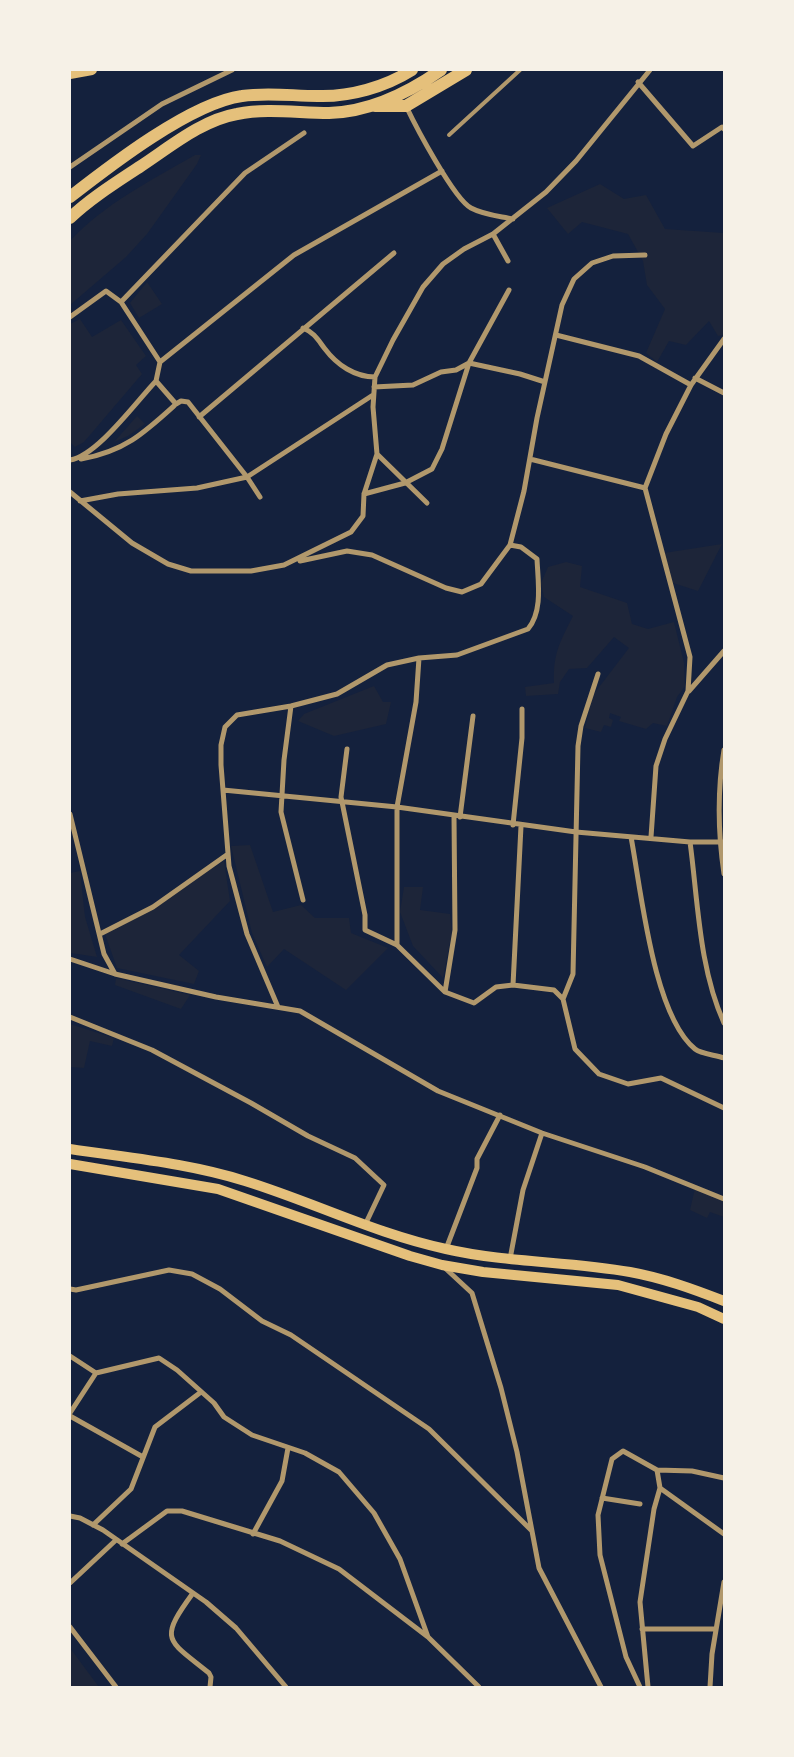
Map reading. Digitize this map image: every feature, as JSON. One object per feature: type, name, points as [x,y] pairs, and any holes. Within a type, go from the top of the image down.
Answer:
[{"type":"main road","points":[[70,74],[92,70]]},
{"type":"main road","points":[[70,198],[147,142],[194,112],[217,103],[242,96],[333,96],[354,93],[389,82],[412,70]]},
{"type":"main road","points":[[372,106],[398,95],[441,70]]},
{"type":"main road","points":[[70,218],[152,159],[196,130],[215,121],[249,112],[332,113],[372,106],[406,106],[466,70]]},
{"type":"main road","points":[[70,1149],[216,1172],[326,1209],[365,1226],[446,1249],[510,1260],[629,1272],[670,1282],[724,1301]]},
{"type":"main road","points":[[70,1164],[218,1189],[401,1253],[442,1265],[483,1272],[618,1285],[698,1307],[724,1319]]},
{"type":"main road","points":[[442,1265],[446,1249]]},
{"type":"street","points":[[70,167],[162,104],[232,70]]},
{"type":"street","points":[[292,562],[350,532],[363,516],[364,494],[377,454],[373,395],[375,377],[392,340],[423,287],[443,264],[464,249],[493,234],[546,192],[576,161],[638,82],[650,70]]},
{"type":"street","points":[[638,82],[692,146],[722,127],[724,129]]},
{"type":"street","points":[[406,106],[416,129],[442,171],[469,207],[485,213],[513,219]]},
{"type":"street","points":[[121,302],[245,173],[304,133]]},
{"type":"street","points":[[78,459],[103,441],[156,381],[160,362],[294,255],[442,171]]},
{"type":"street","points":[[493,234],[508,261]]},
{"type":"street","points":[[199,417],[394,253]]},
{"type":"street","points":[[70,492],[132,544],[168,564],[191,571],[251,570],[347,551],[372,555],[446,588],[462,592],[480,584],[510,545],[562,305],[574,279],[592,263],[613,256],[645,255]]},
{"type":"street","points":[[364,494],[405,483],[432,469],[442,449],[469,364],[509,290]]},
{"type":"street","points":[[70,317],[106,291],[121,302],[160,362]]},
{"type":"street","points":[[304,328],[313,332],[327,351],[342,366],[363,377],[375,377]]},
{"type":"street","points":[[556,336],[639,356],[691,384]]},
{"type":"street","points":[[688,691],[690,657],[645,488],[666,434],[691,384],[724,339]]},
{"type":"street","points":[[374,387],[413,385],[441,372],[456,370],[469,364],[520,374],[545,382]]},
{"type":"street","points":[[695,378],[724,393]]},
{"type":"street","points":[[156,381],[176,404]]},
{"type":"street","points":[[80,501],[118,494],[198,488],[248,477],[373,395]]},
{"type":"street","points":[[70,460],[97,456],[137,438],[176,404],[188,402],[248,477],[260,497]]},
{"type":"street","points":[[377,454],[427,504]]},
{"type":"street","points":[[530,459],[645,488]]},
{"type":"street","points":[[278,1008],[246,934],[228,854],[221,745],[225,727],[237,715],[291,706],[337,694],[386,665],[419,658],[457,655],[528,629],[536,620],[538,590],[537,559],[521,547],[510,545]]},
{"type":"street","points":[[651,837],[656,766],[665,739],[688,691],[724,651]]},
{"type":"street","points":[[397,945],[397,808],[416,702],[419,658]]},
{"type":"street","points":[[563,999],[573,974],[578,746],[581,726],[598,674]]},
{"type":"street","points":[[291,706],[281,795],[281,812],[303,900]]},
{"type":"street","points":[[513,825],[522,738],[522,709]]},
{"type":"street","points":[[445,992],[455,930],[457,817],[473,716]]},
{"type":"street","points":[[347,749],[341,797],[365,915],[365,930],[397,945],[445,992],[474,1003],[496,987],[513,985],[554,990],[563,999],[575,1049],[599,1074],[628,1084],[661,1078],[724,1108]]},
{"type":"street","points":[[724,750],[719,792],[724,874]]},
{"type":"street","points":[[223,790],[397,808],[576,832],[651,837],[690,842],[722,842]]},
{"type":"street","points":[[70,814],[104,954],[115,974]]},
{"type":"street","points":[[513,985],[521,826]]},
{"type":"street","points":[[632,837],[655,967],[675,1026],[696,1050],[724,1058]]},
{"type":"street","points":[[690,842],[705,954],[715,1003],[724,1024]]},
{"type":"street","points":[[100,934],[153,907],[228,854]]},
{"type":"street","points":[[70,960],[115,974],[216,997],[300,1012],[438,1091],[542,1133],[645,1167],[724,1199]]},
{"type":"street","points":[[70,1017],[152,1050],[308,1136],[355,1158],[384,1185],[365,1226]]},
{"type":"street","points":[[446,1249],[477,1168],[477,1158],[500,1115]]},
{"type":"street","points":[[510,1260],[523,1190],[542,1133]]},
{"type":"street","points":[[442,1265],[472,1293],[501,1388],[539,1568],[602,1687]]},
{"type":"street","points":[[70,1289],[76,1290],[169,1270],[192,1274],[220,1289],[262,1321],[291,1335],[429,1429],[531,1530]]},
{"type":"street","points":[[70,1356],[96,1373]]},
{"type":"street","points":[[143,1458],[70,1414],[96,1373],[159,1358],[177,1370],[224,1417],[252,1435],[305,1452],[340,1472],[374,1513],[400,1559],[428,1637]]},
{"type":"street","points":[[93,1525],[131,1489],[155,1427],[200,1392]]},
{"type":"street","points":[[253,1534],[282,1481],[288,1448]]},
{"type":"street","points":[[640,1687],[626,1657],[600,1555],[598,1515],[612,1459],[623,1450],[657,1470],[692,1472],[724,1478]]},
{"type":"street","points":[[648,1687],[640,1602],[654,1509],[660,1488],[657,1470]]},
{"type":"street","points":[[660,1488],[724,1534]]},
{"type":"street","points":[[602,1498],[640,1504]]},
{"type":"street","points":[[122,1544],[167,1511],[182,1511],[280,1541],[339,1569],[428,1637],[479,1687]]},
{"type":"street","points":[[70,1516],[80,1518],[93,1525],[206,1602],[236,1628],[286,1687]]},
{"type":"street","points":[[70,1584],[116,1540]]},
{"type":"street","points":[[710,1687],[716,1629],[724,1582]]},
{"type":"street","points":[[192,1593],[178,1613],[170,1628],[170,1632],[176,1646],[209,1673],[211,1677],[210,1687]]},
{"type":"street","points":[[70,1627],[116,1687]]},
{"type":"street","points":[[642,1629],[716,1629]]},
{"type":"lane","points":[[449,135],[520,70]]},
{"type":"shaded area","points":[[195,155],[201,155],[197,164],[147,234],[126,257],[70,305],[70,241],[113,204]]},
{"type":"shaded area","points":[[600,184],[624,199],[646,195],[665,229],[724,233],[724,335],[718,336],[709,321],[686,345],[669,341],[657,362],[646,353],[665,309],[647,285],[643,261],[628,234],[582,222],[568,234],[547,208]]},
{"type":"shaded area","points":[[147,282],[162,304],[139,318],[130,303]]},
{"type":"shaded area","points":[[80,319],[92,337],[121,320],[146,356],[136,365],[142,374],[84,442],[75,447],[70,442],[70,324]]},
{"type":"shaded area","points":[[137,416],[145,424],[128,436],[114,442]]},
{"type":"shaded area","points":[[722,544],[698,591],[673,583],[664,553]]},
{"type":"shaded area","points":[[566,562],[582,566],[580,587],[627,603],[632,624],[648,629],[674,622],[684,663],[685,686],[677,697],[667,726],[653,723],[646,729],[619,721],[621,717],[610,713],[609,718],[613,720],[611,727],[604,725],[601,732],[585,728],[593,695],[629,648],[614,637],[587,668],[569,669],[560,682],[558,694],[526,696],[525,687],[554,683],[556,655],[573,616],[544,597],[541,583],[548,567]]},
{"type":"shaded area","points":[[374,686],[383,702],[391,702],[386,724],[334,736],[298,721],[304,714]]},
{"type":"shaded area","points":[[250,845],[273,912],[301,905],[315,918],[349,918],[351,933],[388,948],[346,990],[284,949],[267,967],[252,933],[231,846]]},
{"type":"shaded area","points":[[224,861],[230,901],[179,955],[199,971],[194,984],[117,968],[105,934]]},
{"type":"shaded area","points":[[80,871],[85,917],[97,957],[71,953],[70,873]]},
{"type":"shaded area","points":[[404,887],[423,887],[420,910],[450,914],[452,932],[443,978],[413,946],[400,912]]},
{"type":"shaded area","points":[[116,978],[190,995],[181,1009],[115,985]]},
{"type":"shaded area","points":[[70,1024],[114,1038],[112,1046],[90,1041],[84,1068],[70,1067]]},
{"type":"shaded area","points":[[695,1188],[724,1201],[724,1217],[710,1212],[707,1218],[690,1210]]},
{"type":"shaded area","points":[[70,1648],[99,1687],[70,1687]]}]
